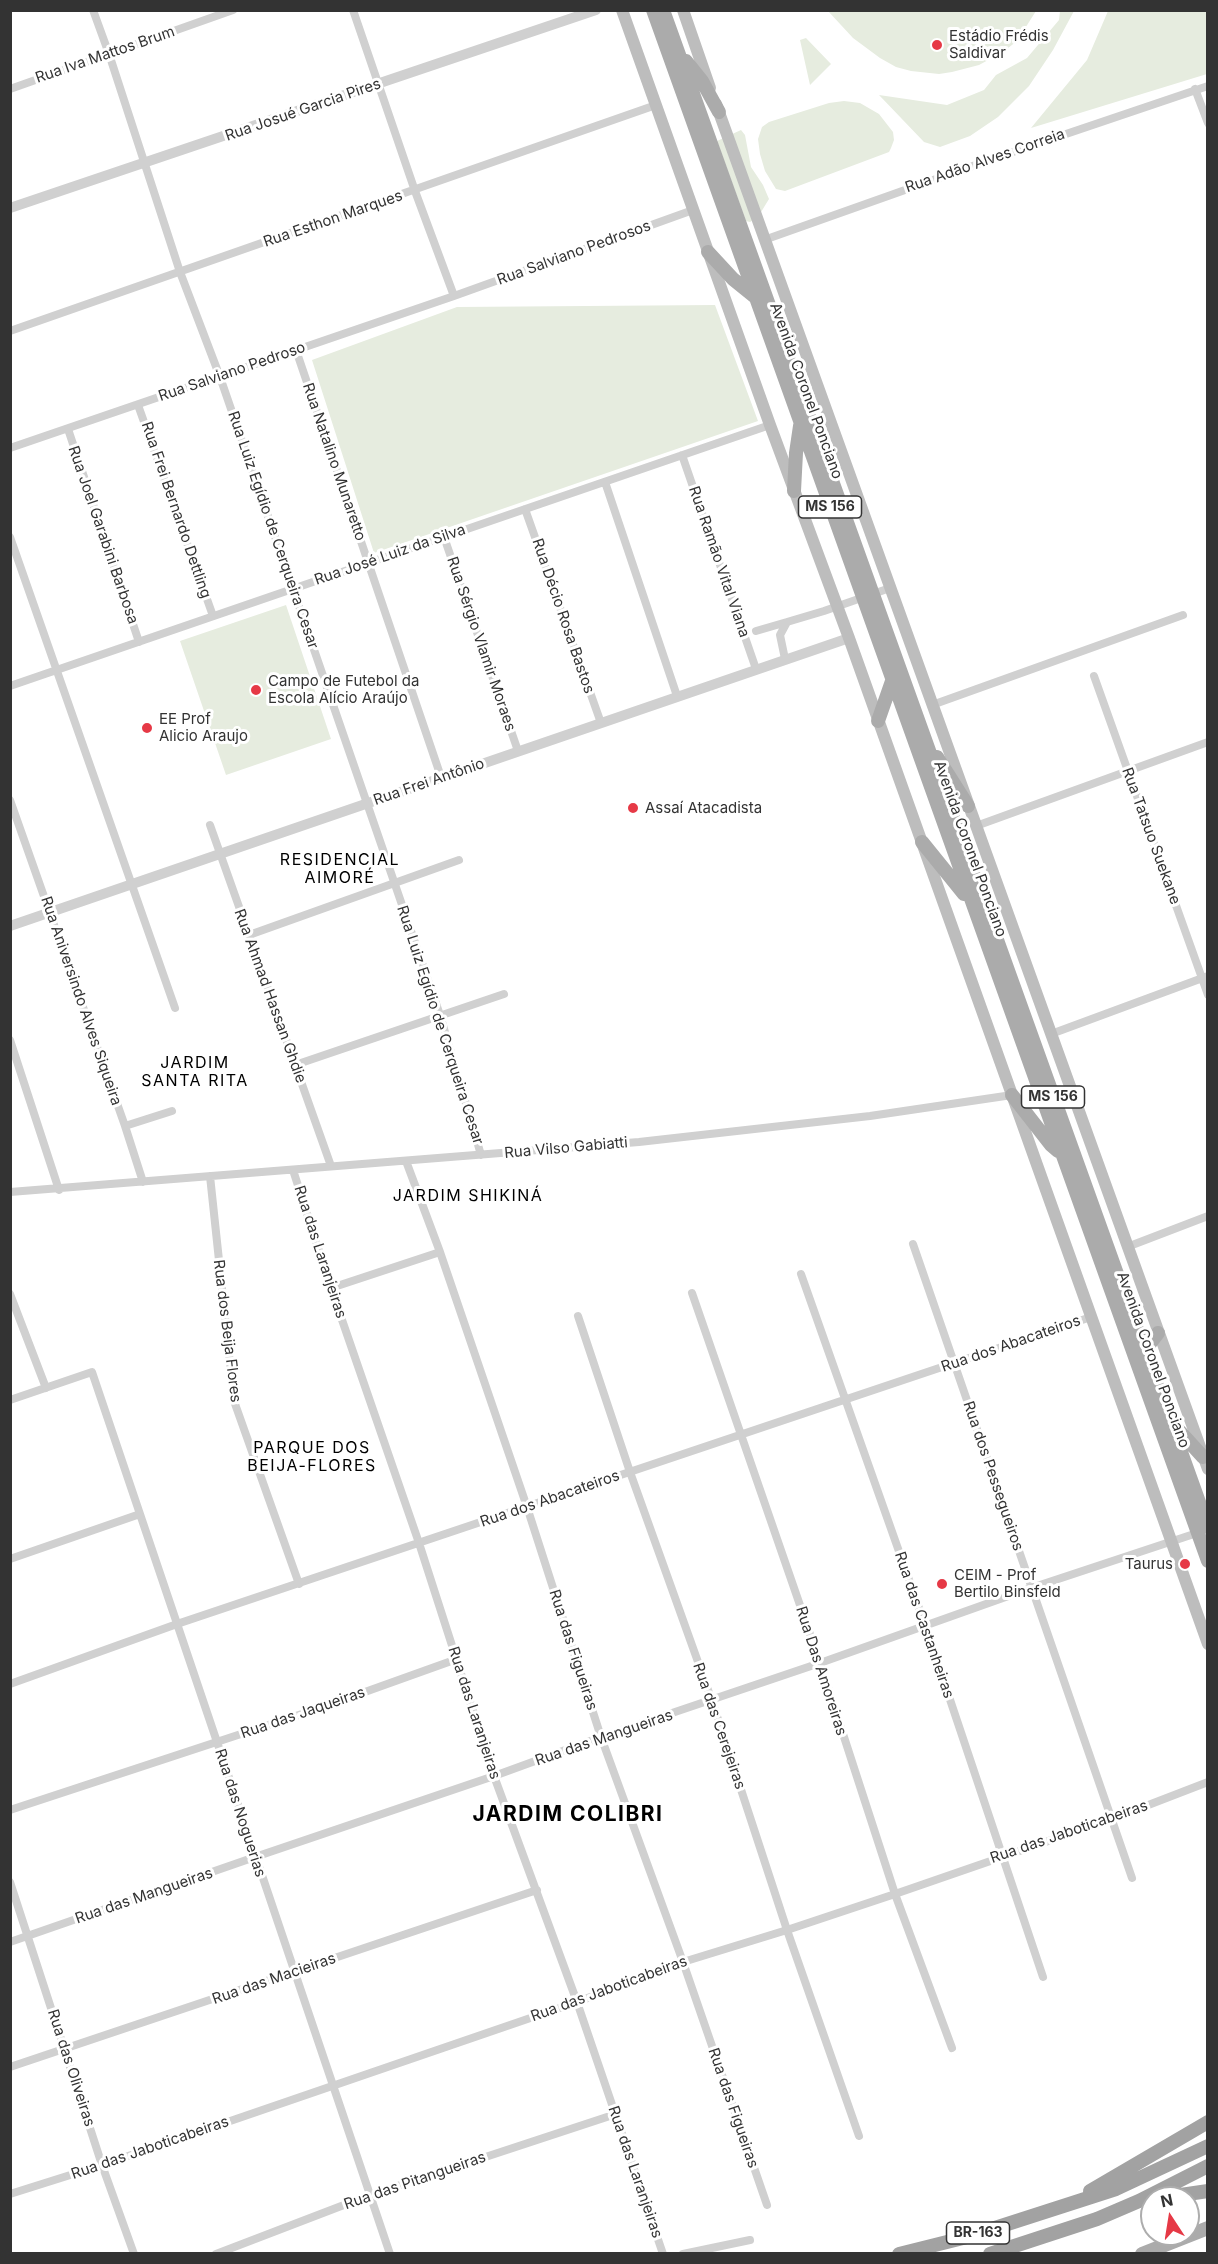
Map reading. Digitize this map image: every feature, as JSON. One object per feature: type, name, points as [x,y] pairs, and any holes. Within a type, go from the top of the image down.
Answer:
[{"type":"highway","points":[[1056,2209],[1120,2175],[1208,2122]]},
{"type":"highway","name":"BR-163","points":[[899,2253],[967,2236],[1135,2182],[1208,2146]]},
{"type":"highway","name":"BR-163","points":[[1171,2186],[1208,2166]]},
{"type":"highway","name":"BR-163","points":[[990,2253],[1097,2219],[1140,2202]]},
{"type":"main road","points":[[622,10],[922,842],[973,905]]},
{"type":"main road","name":"Avenida Coronel Ponciano","points":[[653,10],[800,424],[868,596],[881,633],[892,681],[1068,1171],[1137,1348],[1202,1530],[1208,1561]]},
{"type":"main road","points":[[663,10],[868,596]]},
{"type":"main road","points":[[683,10],[975,826],[1206,1460]]},
{"type":"main road","points":[[678,51],[702,81],[718,112]]},
{"type":"main road","points":[[708,252],[733,279],[755,297]]},
{"type":"main road","points":[[794,491],[800,424]]},
{"type":"main road","points":[[881,633],[924,736],[968,806]]},
{"type":"main road","points":[[878,721],[892,681]]},
{"type":"main road","name":"Avenida Coronel Ponciano","points":[[924,736],[1109,1254],[1137,1348]]},
{"type":"main road","name":"MS 156","points":[[922,842],[1091,1317]]},
{"type":"main road","points":[[1012,1095],[1051,1145],[1062,1154]]},
{"type":"main road","points":[[1091,1317],[1208,1644]]},
{"type":"main road","points":[[1158,1333],[1137,1348],[1168,1418],[1202,1530]]},
{"type":"main road","points":[[1168,1418],[1206,1460]]},
{"type":"main road","points":[[1143,2253],[1208,2228]]},
{"type":"street","name":"Rua Luiz Egídio de Cerqueira Cesar","points":[[93,10],[180,272],[220,376],[440,1015],[481,1155]]},
{"type":"street","name":"Rua Iva Mattos Brum","points":[[10,88],[233,10]]},
{"type":"street","points":[[353,10],[377,85],[454,296]]},
{"type":"street","name":"Rua Josué Garcia Pires","points":[[10,208],[596,10]]},
{"type":"street","name":"Rua Adão Alves Correia","points":[[764,240],[1208,86]]},
{"type":"street","points":[[1196,89],[1208,123]]},
{"type":"street","name":"Rua Esthon Marques","points":[[10,332],[656,105]]},
{"type":"street","name":"Rua Salviano Pedrosos","points":[[454,296],[693,210]]},
{"type":"street","name":"Rua Salviano Pedroso","points":[[10,448],[454,296]]},
{"type":"street","name":"Rua Natalino Munaretto","points":[[296,350],[441,777]]},
{"type":"street","name":"Rua Frei Bernardo Dettling","points":[[138,405],[213,616]]},
{"type":"street","name":"Rua José Luiz da Silva","points":[[10,686],[770,425]]},
{"type":"street","name":"Rua Joel Garabini Barbosa","points":[[68,429],[139,642]]},
{"type":"street","name":"Rua Ramão Vital Viana","points":[[682,455],[756,669]]},
{"type":"street","points":[[605,482],[677,696]]},
{"type":"street","name":"Rua Décio Rosa Bastos","points":[[525,509],[601,723]]},
{"type":"street","points":[[10,537],[175,1008]]},
{"type":"street","name":"Rua Sérgio Vlamir Moraes","points":[[444,537],[518,751]]},
{"type":"street","points":[[756,631],[837,607],[890,588]]},
{"type":"street","points":[[932,705],[1183,615]]},
{"type":"street","points":[[785,659],[780,635],[787,622]]},
{"type":"street","name":"Rua Frei Antônio","points":[[10,926],[849,638]]},
{"type":"street","name":"Rua Tatsuo Suekane","points":[[1094,676],[1204,977],[1208,995]]},
{"type":"street","points":[[975,826],[1208,742]]},
{"type":"street","name":"Rua Aniversindo Alves Siqueira","points":[[10,800],[143,1182]]},
{"type":"street","name":"Rua Ahmad Hassan Ghdie","points":[[210,825],[331,1166]]},
{"type":"street","points":[[249,935],[459,860]]},
{"type":"street","points":[[1051,1034],[1204,977]]},
{"type":"street","points":[[295,1065],[504,994]]},
{"type":"street","points":[[10,1040],[59,1190]]},
{"type":"street","name":"Rua Vilso Gabiatti","points":[[10,1192],[59,1190],[639,1142],[870,1116],[1012,1095]]},
{"type":"street","points":[[125,1126],[172,1112]]},
{"type":"street","name":"Rua das Figueiras","points":[[406,1161],[440,1252],[527,1507],[601,1737],[683,1962],[766,2205]]},
{"type":"street","name":"Rua das Laranjeiras","points":[[293,1170],[419,1543],[494,1776],[577,2002],[663,2253]]},
{"type":"street","name":"Rua dos Beija Flores","points":[[210,1176],[234,1401],[299,1584]]},
{"type":"street","points":[[1127,1247],[1208,1216]]},
{"type":"street","name":"Rua dos Pessegueiros","points":[[914,1244],[1132,1878]]},
{"type":"street","points":[[331,1288],[440,1252]]},
{"type":"street","name":"Rua das Castanheiras","points":[[801,1274],[925,1625],[1043,1977]]},
{"type":"street","name":"Rua Das Amoreiras","points":[[692,1293],[820,1664],[895,1894],[952,2048]]},
{"type":"street","points":[[10,1294],[46,1388],[10,1400]]},
{"type":"street","name":"Rua das Cerejeiras","points":[[578,1316],[630,1472],[712,1701],[787,1930],[859,2136]]},
{"type":"street","name":"Rua dos Abacateiros","points":[[10,1684],[177,1624],[1091,1317]]},
{"type":"street","name":"Rua das Noguerias","points":[[46,1388],[92,1372],[390,2253]]},
{"type":"street","points":[[10,1559],[140,1514]]},
{"type":"street","name":"Rua das Mangueiras","points":[[10,1942],[601,1737],[820,1664],[1031,1587],[1202,1530]]},
{"type":"street","name":"Rua das Jaqueiras","points":[[10,1810],[217,1742],[457,1659]]},
{"type":"street","name":"Rua das Jaboticabeiras","points":[[10,2194],[102,2165],[577,2002],[683,1962],[895,1894],[1112,1819],[1208,1782]]},
{"type":"street","name":"Rua das Oliveiras","points":[[10,1882],[30,1936],[102,2165],[134,2253]]},
{"type":"street","name":"Rua das Macieiras","points":[[10,2067],[537,1890]]},
{"type":"street","name":"Rua das Pitangueiras","points":[[216,2253],[370,2195],[616,2114]]},
{"type":"street","points":[[683,2253],[750,2240]]},
{"type":"shaded area","name":"Estádio Frédis Saldivar","points":[[828,11],[1036,11],[1017,41],[1003,52],[979,65],[939,74],[896,67],[880,58],[853,38]]},
{"type":"shaded area","points":[[1060,11],[1074,11],[1053,50],[1029,86],[998,117],[970,136],[940,147],[924,142],[879,95],[947,105],[984,90],[996,75],[1027,58],[1059,20]]},
{"type":"shaded area","points":[[1108,11],[1207,11],[1207,74],[1031,128],[1087,60]]},
{"type":"shaded area","points":[[806,38],[831,64],[810,85],[800,40]]},
{"type":"shaded area","points":[[844,101],[860,103],[879,114],[893,132],[894,140],[889,152],[785,191],[776,189],[765,171],[760,154],[758,139],[762,127],[769,122],[829,103]]},
{"type":"shaded area","points":[[741,130],[745,135],[751,167],[769,199],[758,217],[750,222],[746,221],[717,141]]},
{"type":"shaded area","points":[[715,305],[758,421],[374,553],[312,360],[457,307]]},
{"type":"shaded area","name":"Campo de Futebol da Escola Alício Araújo","points":[[286,605],[331,739],[226,775],[180,641]]},
{"type":"place","name":"Estádio Frédis Saldivar","points":[[937,45]]},
{"type":"place","name":"Campo de Futebol da Escola Alício Araújo","points":[[256,690]]},
{"type":"place","name":"EE Prof Alicio Araujo","points":[[147,728]]},
{"type":"place","name":"Assaí Atacadista","points":[[633,808]]},
{"type":"place","name":"Taurus","points":[[1185,1564]]},
{"type":"place","name":"CEIM - Prof Bertilo Binsfeld","points":[[942,1584]]},
{"type":"district","name":"RESIDENCIAL AIMORÉ","points":[[340,869]]},
{"type":"district","name":"JARDIM SANTA RITA","points":[[195,1072]]},
{"type":"district","name":"JARDIM SHIKINÁ","points":[[468,1196]]},
{"type":"district","name":"PARQUE DOS BEIJA-FLORES","points":[[312,1457]]},
{"type":"district","name":"JARDIM COLIBRI","points":[[568,1815]]}]
